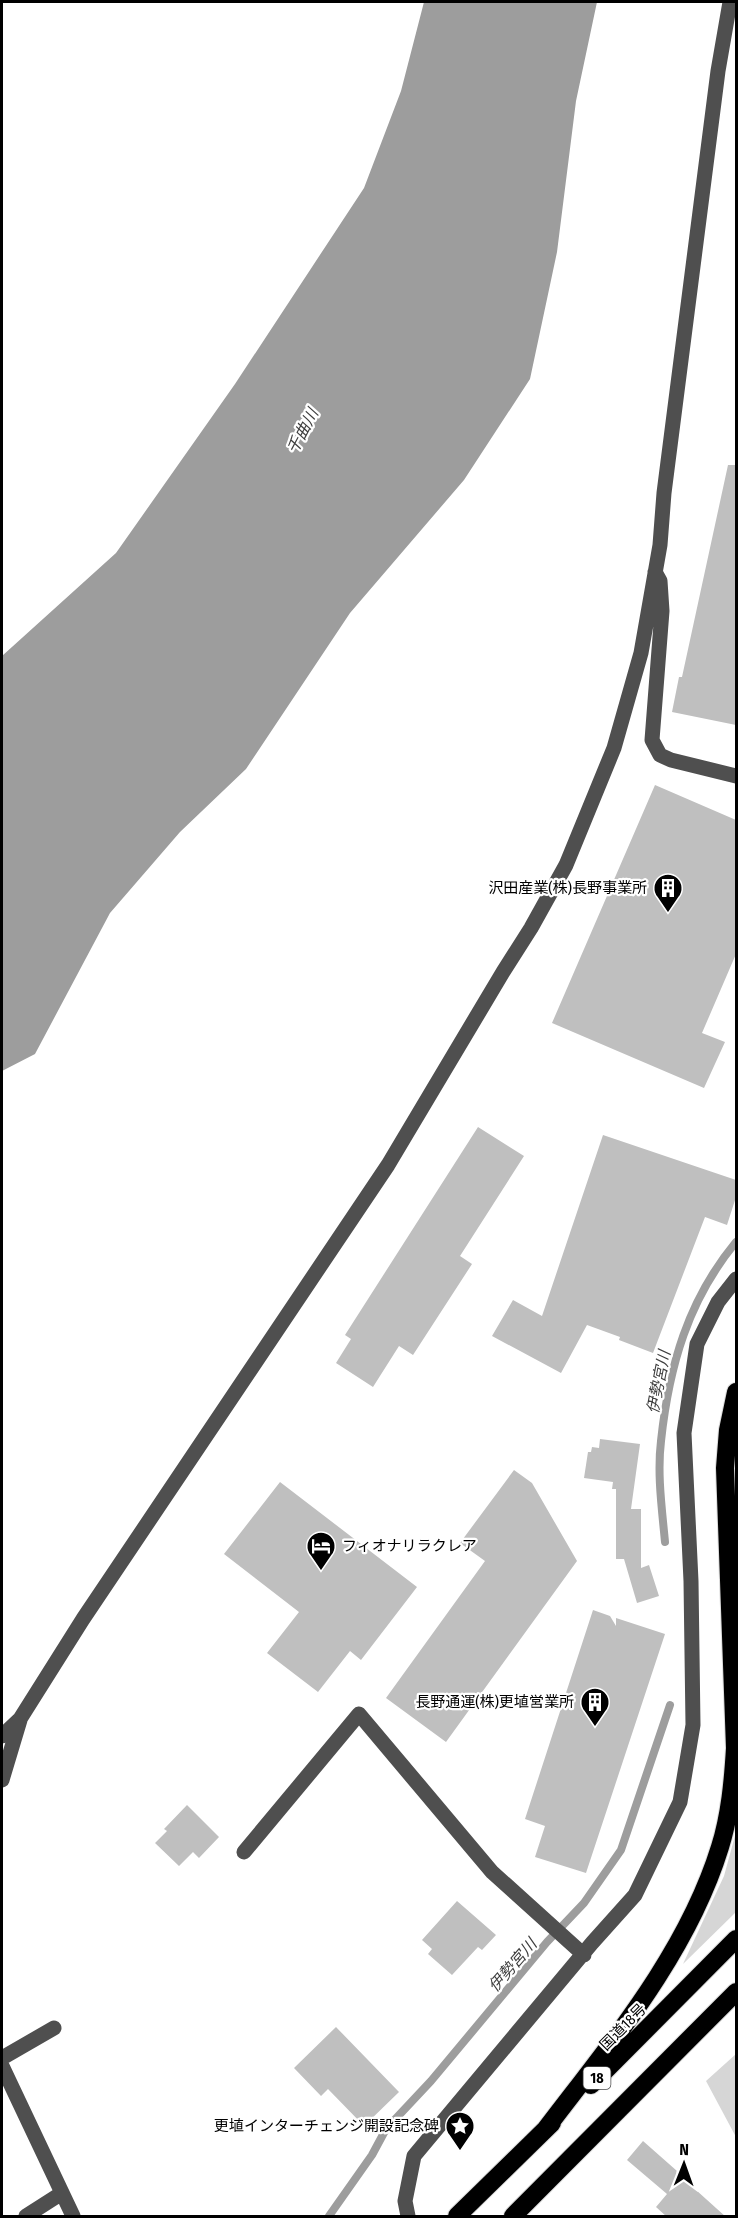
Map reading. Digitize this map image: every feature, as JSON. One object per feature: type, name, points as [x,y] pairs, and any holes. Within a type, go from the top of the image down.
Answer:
[{"type":"highway","points":[[545,2130],[625,2024],[669,1957],[692,1917],[720,1847],[733,1784],[735,1748],[725,1468],[728,1430],[736,1392]]},
{"type":"highway","name":"国道18号","points":[[457,2217],[736,1939]]},
{"type":"highway","name":"18","points":[[513,2217],[736,1992]]},
{"type":"highway","points":[[675,2055],[736,2002]]},
{"type":"street","points":[[730,2],[718,71],[655,572],[660,580],[662,611],[652,740],[660,755],[671,760],[736,776]]},
{"type":"street","points":[[2,1736],[20,1719],[83,1619],[388,1165],[531,928],[566,865],[614,748],[641,653],[656,564]]},
{"type":"street","points":[[408,2217],[405,2201],[414,2156],[635,1895],[680,1802],[693,1725],[691,1581],[684,1433],[697,1344],[718,1302],[736,1279]]},
{"type":"street","points":[[244,1852],[360,1714],[492,1872],[584,1955]]},
{"type":"street","points":[[2,1780],[20,1719]]},
{"type":"street","points":[[2,2058],[54,2028]]},
{"type":"street","points":[[2,2066],[73,2217]]},
{"type":"street","points":[[27,2217],[62,2193]]},
{"type":"shaded area","points":[[736,1832],[736,1912],[683,1964],[724,1876]]},
{"type":"shaded area","points":[[736,2054],[736,2137],[706,2081]]},
{"type":"water","name":"千曲川","points":[[424,2],[597,2],[576,101],[557,252],[530,379],[464,480],[350,613],[246,769],[180,832],[110,913],[35,1054],[2,1071],[2,656],[116,553],[235,384],[364,188],[401,91]]},
{"type":"building","points":[[728,465],[736,465],[736,725],[672,712],[679,677],[682,677]]},
{"type":"building","name":"沢田産業(株)長野事業所","points":[[655,785],[736,820],[736,954],[702,1033],[725,1042],[704,1088],[552,1023]]},
{"type":"building","points":[[478,1127],[524,1156],[460,1256],[472,1264],[413,1355],[399,1346],[373,1387],[336,1363],[351,1339],[345,1335]]},
{"type":"building","points":[[603,1135],[736,1180],[736,1197],[727,1225],[705,1217],[653,1353],[619,1340],[620,1337],[587,1325],[561,1373],[492,1336],[513,1300],[542,1316]]},
{"type":"building","points":[[600,1439],[640,1444],[631,1509],[641,1509],[641,1568],[649,1565],[659,1596],[637,1603],[624,1559],[616,1559],[616,1489],[612,1489],[613,1482],[584,1478],[588,1452],[591,1452],[592,1447],[599,1448]]},
{"type":"building","points":[[514,1470],[532,1483],[577,1561],[446,1742],[386,1698],[485,1561],[460,1543]]},
{"type":"building","name":"フィオナリラクレア","points":[[280,1482],[417,1587],[361,1660],[350,1651],[318,1692],[267,1653],[299,1612],[224,1554]]},
{"type":"building","name":"長野通運(株)更埴営業所","points":[[593,1610],[610,1616],[616,1626],[616,1618],[665,1634],[586,1873],[535,1857],[545,1826],[525,1819]]},
{"type":"building","points":[[187,1805],[219,1837],[199,1858],[193,1852],[179,1866],[155,1843],[167,1831],[164,1829]]},
{"type":"building","points":[[457,1901],[496,1935],[482,1950],[478,1947],[452,1975],[428,1954],[432,1949],[422,1940]]},
{"type":"building","points":[[336,2027],[399,2092],[364,2126],[328,2089],[321,2096],[294,2068]]},
{"type":"building","points":[[643,2141],[726,2217],[667,2217],[656,2207],[667,2194],[627,2160]]},
{"type":"waterway","name":"伊勢宮川","points":[[665,1542],[660,1466],[661,1441],[669,1386],[693,1311],[719,1264],[736,1242]]},
{"type":"waterway","name":"伊勢宮川","points":[[329,2216],[372,2155],[386,2129],[431,2081],[547,1942],[584,1903],[621,1850],[670,1705]]},
{"type":"place","name":"沢田産業(株)長野事業所","points":[[668,914]]},
{"type":"place","name":"フィオナリラクレア","points":[[321,1572]]},
{"type":"place","name":"長野通運(株)更埴営業所","points":[[595,1728]]},
{"type":"place","name":"更埴インターチェンジ開設記念碑","points":[[460,2152]]}]
